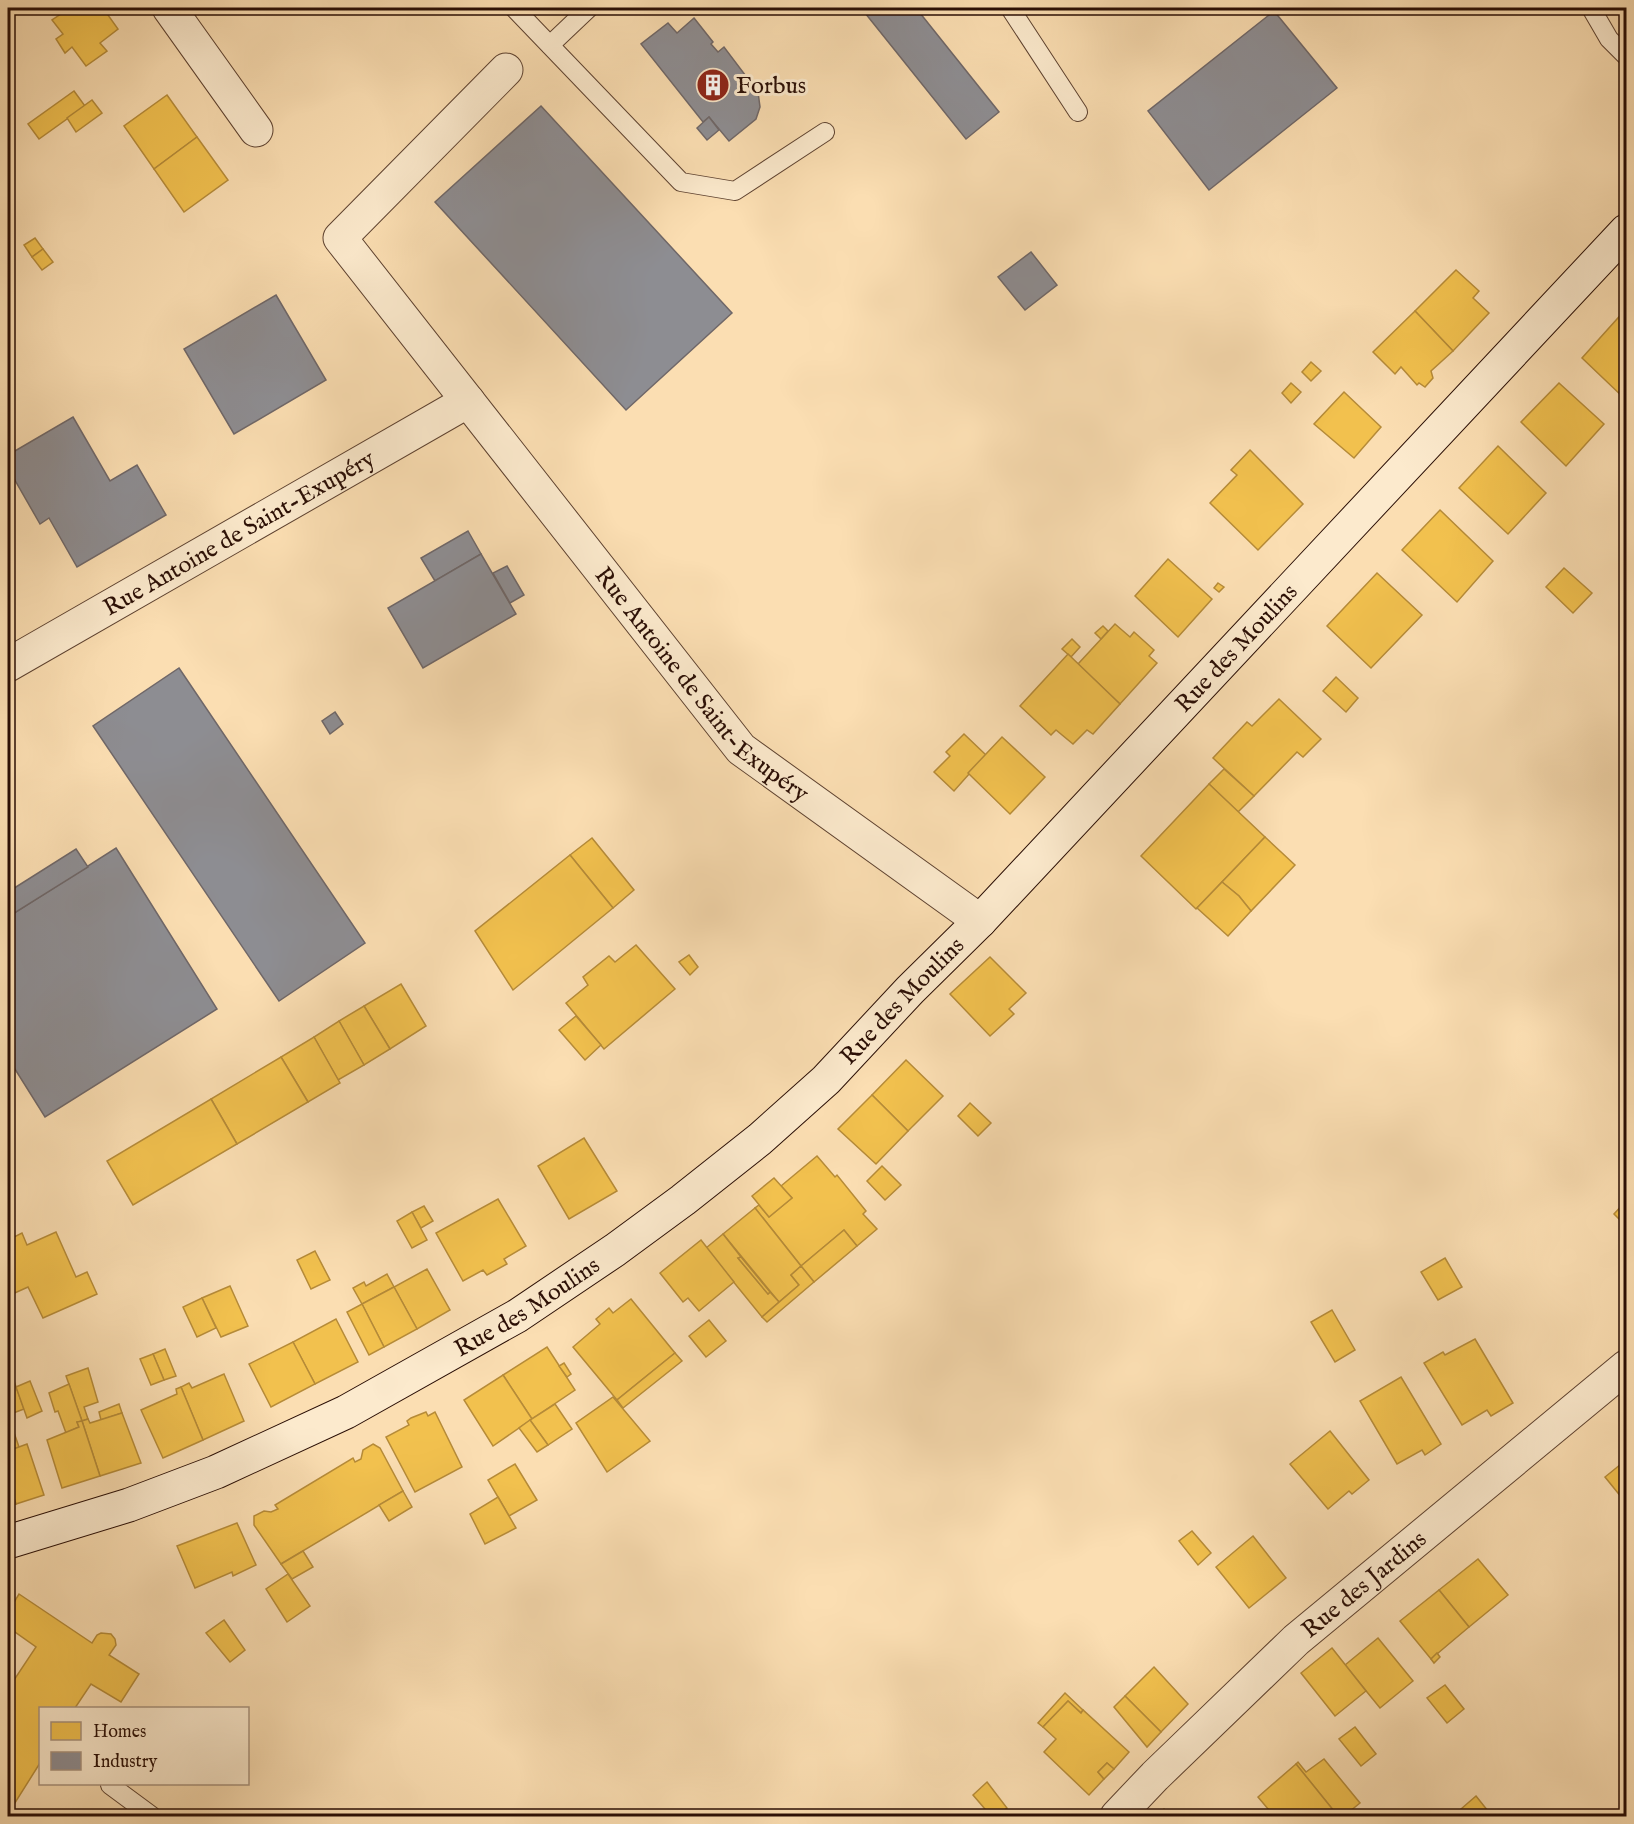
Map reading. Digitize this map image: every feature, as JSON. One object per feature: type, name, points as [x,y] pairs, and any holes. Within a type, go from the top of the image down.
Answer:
[{"type":"street","points":[[169,8],[256,129]]},
{"type":"street","name":"Rue Antoine de Saint-Exupéry","points":[[506,70],[340,238],[741,749],[980,921]]},
{"type":"street","name":"Rue des Moulins","points":[[8,1542],[129,1505],[216,1472],[346,1412],[517,1316],[649,1225],[760,1139],[826,1080],[910,990],[980,921],[1626,231]]},
{"type":"street","name":"Rue Antoine de Saint-Exupéry","points":[[8,665],[468,401]]},
{"type":"street","name":"Rue des Jardins","points":[[1117,1816],[1155,1776],[1296,1640],[1626,1367]]},
{"type":"lane","points":[[514,8],[681,182],[735,191],[825,132]]},
{"type":"lane","points":[[550,45],[589,8]]},
{"type":"lane","points":[[1011,8],[1078,112]]},
{"type":"lane","points":[[1591,8],[1609,39],[1626,56]]},
{"type":"lane","points":[[110,1785],[152,1816]]},
{"type":"building: Homes","points":[[70,8],[103,8],[118,29],[100,43],[107,51],[86,66],[72,47],[65,53],[56,39],[63,34],[52,20]]},
{"type":"building: Homes","points":[[74,91],[85,106],[39,139],[28,124]]},
{"type":"building: Homes","points":[[167,95],[197,137],[154,169],[124,126]]},
{"type":"building: Homes","points":[[92,100],[102,113],[76,132],[67,118]]},
{"type":"building: Homes","points":[[197,137],[228,180],[184,212],[154,169]]},
{"type":"building: Homes","points":[[35,238],[43,249],[32,257],[24,245]]},
{"type":"building: Homes","points":[[43,249],[53,262],[42,270],[32,257]]},
{"type":"building: Homes","points":[[1456,270],[1479,291],[1473,298],[1489,313],[1453,351],[1415,311]]},
{"type":"building: Homes","points":[[1626,309],[1626,398],[1625,399],[1582,358]]},
{"type":"building: Homes","points":[[1415,311],[1453,351],[1431,371],[1433,378],[1425,387],[1419,383],[1417,385],[1401,367],[1395,374],[1373,352]]},
{"type":"building: Homes","points":[[1311,362],[1321,371],[1311,381],[1302,372]]},
{"type":"building: Homes","points":[[1291,383],[1301,392],[1291,403],[1282,393]]},
{"type":"building: Homes","points":[[1559,383],[1604,424],[1566,466],[1521,422]]},
{"type":"building: Homes","points":[[1344,392],[1381,427],[1354,458],[1314,424]]},
{"type":"building: Homes","points":[[1498,446],[1546,493],[1508,534],[1459,488]]},
{"type":"building: Homes","points":[[1250,450],[1303,504],[1258,550],[1210,503],[1237,475],[1231,470]]},
{"type":"building: Homes","points":[[1440,510],[1493,561],[1457,602],[1402,550]]},
{"type":"building: Homes","points":[[1168,559],[1212,599],[1178,637],[1135,596]]},
{"type":"building: Homes","points":[[1564,568],[1592,593],[1573,613],[1546,587]]},
{"type":"building: Homes","points":[[1377,573],[1422,615],[1371,668],[1327,626]]},
{"type":"building: Homes","points":[[1218,583],[1224,587],[1219,592],[1214,588]]},
{"type":"building: Homes","points":[[1115,624],[1130,637],[1134,632],[1154,650],[1149,656],[1157,663],[1120,704],[1078,664]]},
{"type":"building: Homes","points":[[1103,626],[1108,631],[1101,639],[1095,633]]},
{"type":"building: Homes","points":[[1072,639],[1080,647],[1071,657],[1062,649]]},
{"type":"building: Homes","points":[[1068,654],[1120,704],[1093,734],[1087,730],[1073,744],[1056,730],[1051,735],[1020,706]]},
{"type":"building: Homes","points":[[1336,677],[1358,698],[1346,712],[1323,691]]},
{"type":"building: Homes","points":[[1279,699],[1321,739],[1303,757],[1297,752],[1254,796],[1213,758],[1247,722],[1252,726]]},
{"type":"building: Homes","points":[[964,734],[986,755],[954,791],[934,772],[950,756],[946,752]]},
{"type":"building: Homes","points":[[1002,737],[1045,777],[1010,814],[968,773]]},
{"type":"building: Homes","points":[[1224,769],[1254,796],[1238,812],[1209,784]]},
{"type":"building: Homes","points":[[1209,784],[1265,837],[1196,909],[1141,856]]},
{"type":"building: Homes","points":[[1265,837],[1295,865],[1251,911],[1239,896],[1222,882]]},
{"type":"building: Homes","points":[[592,838],[634,890],[613,908],[570,855]]},
{"type":"building: Homes","points":[[570,855],[613,908],[513,990],[475,931]]},
{"type":"building: Homes","points":[[1222,882],[1239,896],[1251,911],[1228,936],[1197,908]]},
{"type":"building: Homes","points":[[636,945],[675,989],[604,1049],[566,1003],[588,985],[583,977],[609,956],[615,962]]},
{"type":"building: Homes","points":[[689,955],[698,967],[690,975],[679,962]]},
{"type":"building: Homes","points":[[990,957],[1026,993],[1009,1009],[1014,1014],[990,1036],[950,994]]},
{"type":"building: Homes","points":[[401,984],[426,1026],[390,1049],[364,1006]]},
{"type":"building: Homes","points":[[364,1006],[390,1049],[364,1065],[339,1021]]},
{"type":"building: Homes","points":[[576,1016],[601,1045],[585,1060],[559,1030]]},
{"type":"building: Homes","points":[[339,1021],[364,1065],[338,1080],[314,1037]]},
{"type":"building: Homes","points":[[314,1037],[340,1083],[308,1102],[281,1057]]},
{"type":"building: Homes","points":[[281,1057],[308,1102],[237,1144],[211,1099]]},
{"type":"building: Homes","points":[[906,1060],[943,1096],[908,1131],[872,1095]]},
{"type":"building: Homes","points":[[872,1095],[908,1131],[876,1164],[838,1129]]},
{"type":"building: Homes","points":[[211,1099],[237,1144],[133,1205],[107,1161]]},
{"type":"building: Homes","points":[[970,1103],[991,1123],[978,1136],[958,1116]]},
{"type":"building: Homes","points":[[584,1138],[617,1191],[569,1219],[538,1166]]},
{"type":"building: Homes","points":[[817,1156],[835,1177],[837,1175],[866,1211],[863,1214],[877,1229],[857,1246],[844,1230],[801,1266],[755,1208],[759,1205],[769,1217],[792,1198],[781,1186]]},
{"type":"building: Homes","points":[[882,1166],[901,1185],[885,1200],[867,1181]]},
{"type":"building: Homes","points":[[774,1178],[792,1198],[769,1217],[752,1196]]},
{"type":"building: Homes","points":[[498,1199],[526,1246],[504,1259],[507,1264],[487,1275],[483,1270],[463,1281],[436,1233]]},
{"type":"building: Homes","points":[[1626,1201],[1626,1226],[1614,1214]]},
{"type":"building: Homes","points":[[424,1206],[433,1221],[421,1228],[412,1212]]},
{"type":"building: Homes","points":[[755,1208],[801,1266],[791,1275],[799,1285],[779,1302],[723,1234]]},
{"type":"building: Homes","points":[[412,1212],[427,1240],[412,1248],[397,1221]]},
{"type":"building: Homes","points":[[844,1230],[857,1246],[814,1282],[801,1266]]},
{"type":"building: Homes","points":[[56,1232],[76,1277],[87,1272],[97,1294],[43,1318],[28,1287],[8,1296],[8,1240],[22,1233],[27,1245]]},
{"type":"building: Homes","points":[[723,1234],[741,1257],[738,1258],[768,1294],[770,1292],[779,1302],[762,1317],[706,1248]]},
{"type":"building: Homes","points":[[701,1240],[734,1282],[699,1311],[688,1298],[683,1302],[660,1273]]},
{"type":"building: Homes","points":[[315,1251],[330,1280],[311,1289],[297,1260]]},
{"type":"building: Homes","points":[[741,1257],[770,1292],[768,1294],[738,1258]]},
{"type":"building: Homes","points":[[1445,1258],[1462,1287],[1438,1300],[1421,1272]]},
{"type":"building: Homes","points":[[801,1266],[814,1282],[767,1322],[762,1317],[799,1285],[791,1275]]},
{"type":"building: Homes","points":[[427,1269],[450,1310],[417,1329],[394,1287]]},
{"type":"building: Homes","points":[[387,1274],[394,1287],[362,1304],[353,1288],[364,1282],[366,1286]]},
{"type":"building: Homes","points":[[230,1286],[248,1326],[221,1337],[202,1298]]},
{"type":"building: Homes","points":[[394,1287],[417,1329],[384,1347],[362,1304]]},
{"type":"building: Homes","points":[[202,1298],[216,1328],[197,1337],[183,1307]]},
{"type":"building: Homes","points":[[631,1299],[675,1353],[617,1400],[573,1347],[600,1324],[596,1319],[609,1308],[613,1313]]},
{"type":"building: Homes","points":[[362,1304],[384,1347],[369,1355],[347,1312]]},
{"type":"building: Homes","points":[[1332,1310],[1355,1350],[1335,1362],[1311,1322]]},
{"type":"building: Homes","points":[[336,1319],[358,1362],[315,1384],[293,1342]]},
{"type":"building: Homes","points":[[709,1320],[726,1341],[706,1357],[689,1336]]},
{"type":"building: Homes","points":[[1475,1339],[1513,1403],[1491,1416],[1487,1410],[1462,1425],[1424,1363],[1443,1352],[1445,1355]]},
{"type":"building: Homes","points":[[293,1342],[315,1384],[271,1407],[249,1364]]},
{"type":"building: Homes","points":[[547,1347],[575,1390],[532,1419],[503,1375]]},
{"type":"building: Homes","points":[[165,1349],[176,1376],[164,1380],[153,1354]]},
{"type":"building: Homes","points":[[675,1353],[682,1361],[623,1408],[617,1400]]},
{"type":"building: Homes","points":[[153,1354],[164,1380],[151,1385],[140,1359]]},
{"type":"building: Homes","points":[[564,1363],[571,1374],[567,1377],[559,1366]]},
{"type":"building: Homes","points":[[88,1368],[98,1402],[84,1407],[88,1419],[82,1421],[66,1376]]},
{"type":"building: Homes","points":[[224,1374],[244,1421],[203,1440],[181,1387],[189,1383],[192,1388]]},
{"type":"building: Homes","points":[[503,1375],[532,1419],[493,1446],[464,1400]]},
{"type":"building: Homes","points":[[1401,1377],[1441,1444],[1425,1455],[1422,1450],[1397,1464],[1360,1401]]},
{"type":"building: Homes","points":[[14,1381],[24,1409],[8,1415],[8,1383]]},
{"type":"building: Homes","points":[[30,1381],[42,1411],[27,1418],[16,1387]]},
{"type":"building: Homes","points":[[69,1384],[82,1421],[77,1422],[79,1427],[66,1433],[58,1411],[55,1412],[49,1393]]},
{"type":"building: Homes","points":[[181,1387],[203,1440],[163,1458],[141,1410],[177,1394],[176,1389]]},
{"type":"building: Homes","points":[[613,1397],[650,1441],[607,1472],[576,1423]]},
{"type":"building: Homes","points":[[119,1404],[122,1413],[101,1420],[99,1412]]},
{"type":"building: Homes","points":[[555,1404],[572,1429],[548,1445],[530,1420]]},
{"type":"building: Homes","points":[[426,1412],[428,1416],[435,1412],[462,1467],[415,1492],[386,1437],[409,1425],[407,1421],[411,1418]]},
{"type":"building: Homes","points":[[122,1413],[141,1463],[100,1476],[82,1421],[88,1419],[90,1423]]},
{"type":"building: Homes","points":[[8,1415],[19,1447],[8,1451]]},
{"type":"building: Homes","points":[[530,1420],[548,1445],[537,1452],[519,1428]]},
{"type":"building: Homes","points":[[82,1421],[100,1476],[62,1488],[47,1440],[79,1427],[77,1422]]},
{"type":"building: Homes","points":[[1330,1431],[1369,1480],[1352,1494],[1349,1491],[1328,1509],[1290,1464]]},
{"type":"building: Homes","points":[[27,1444],[44,1495],[16,1504],[8,1481],[8,1451]]},
{"type":"building: Homes","points":[[373,1444],[380,1448],[403,1491],[281,1564],[254,1525],[254,1516],[264,1511],[271,1512],[278,1509],[275,1505],[353,1458],[355,1462],[361,1459],[363,1450]]},
{"type":"building: Homes","points":[[1626,1460],[1626,1503],[1605,1477]]},
{"type":"building: Homes","points":[[515,1464],[537,1500],[509,1516],[488,1480]]},
{"type":"building: Homes","points":[[8,1481],[16,1504],[8,1507]]},
{"type":"building: Homes","points":[[403,1491],[412,1507],[389,1521],[379,1505]]},
{"type":"building: Homes","points":[[498,1497],[516,1528],[485,1544],[470,1514]]},
{"type":"building: Homes","points":[[237,1523],[256,1565],[233,1576],[232,1572],[195,1588],[177,1546]]},
{"type":"building: Homes","points":[[1192,1531],[1211,1553],[1198,1565],[1179,1541]]},
{"type":"building: Homes","points":[[1253,1536],[1286,1578],[1249,1608],[1216,1567]]},
{"type":"building: Homes","points":[[303,1551],[313,1567],[292,1579],[281,1564]]},
{"type":"building: Homes","points":[[1478,1559],[1508,1595],[1469,1627],[1439,1590]]},
{"type":"building: Homes","points":[[288,1574],[310,1606],[287,1622],[266,1589]]},
{"type":"building: Homes","points":[[1439,1590],[1469,1627],[1431,1659],[1400,1621]]},
{"type":"building: Homes","points":[[19,1594],[92,1643],[101,1633],[111,1634],[116,1645],[109,1655],[139,1674],[121,1702],[91,1684],[76,1707],[39,1707],[39,1765],[8,1814],[8,1689],[36,1647],[8,1627],[8,1612]]},
{"type":"building: Homes","points":[[224,1620],[245,1650],[230,1662],[206,1633]]},
{"type":"building: Homes","points":[[1378,1638],[1413,1681],[1380,1708],[1345,1665]]},
{"type":"building: Homes","points":[[1332,1648],[1366,1691],[1335,1716],[1301,1673]]},
{"type":"building: Homes","points":[[1437,1653],[1440,1657],[1434,1663],[1431,1659]]},
{"type":"building: Homes","points":[[1154,1667],[1188,1704],[1161,1732],[1125,1696]]},
{"type":"building: Homes","points":[[1445,1685],[1464,1709],[1447,1723],[1427,1698]]},
{"type":"building: Homes","points":[[1065,1693],[1083,1710],[1081,1713],[1068,1701],[1043,1727],[1038,1723]]},
{"type":"building: Homes","points":[[1125,1696],[1161,1732],[1147,1747],[1114,1707]]},
{"type":"building: Homes","points":[[1068,1701],[1081,1713],[1083,1710],[1129,1752],[1114,1769],[1107,1763],[1098,1772],[1104,1779],[1089,1795],[1044,1752],[1056,1739],[1043,1727]]},
{"type":"building: Homes","points":[[1355,1727],[1376,1754],[1361,1766],[1339,1739]]},
{"type":"building: Homes","points":[[1324,1759],[1360,1803],[1344,1816],[1338,1816],[1296,1764],[1298,1762],[1306,1772]]},
{"type":"building: Homes","points":[[1107,1763],[1114,1769],[1104,1779],[1098,1772]]},
{"type":"building: Homes","points":[[1296,1764],[1338,1816],[1274,1816],[1258,1797]]},
{"type":"building: Homes","points":[[987,1782],[1007,1808],[996,1816],[991,1816],[973,1795]]},
{"type":"building: Homes","points":[[1476,1796],[1492,1816],[1468,1816],[1461,1809]]},
{"type":"building: Homes","points":[[1164,1809],[1172,1816],[1156,1816]]},
{"type":"building: Industry","points":[[861,8],[916,8],[999,112],[966,139]]},
{"type":"building: Industry","points":[[1274,11],[1337,88],[1209,190],[1148,111]]},
{"type":"building: Industry","name":"Forbus","points":[[694,18],[713,42],[711,44],[718,52],[724,47],[758,92],[760,107],[756,119],[729,141],[709,117],[703,122],[641,44],[668,23],[677,33]]},
{"type":"building: Industry","points":[[541,106],[732,313],[626,410],[435,202]]},
{"type":"building: Industry","points":[[709,117],[719,130],[707,140],[697,128]]},
{"type":"building: Industry","points":[[1031,252],[1057,285],[1025,310],[998,277]]},
{"type":"building: Industry","points":[[276,295],[326,380],[234,434],[184,349]]},
{"type":"building: Industry","points":[[73,417],[110,481],[137,465],[166,515],[77,567],[49,518],[40,524],[8,468],[8,455]]},
{"type":"building: Industry","points":[[468,531],[481,554],[435,581],[421,558]]},
{"type":"building: Industry","points":[[481,554],[516,614],[423,668],[388,608]]},
{"type":"building: Industry","points":[[507,566],[524,595],[510,603],[493,573]]},
{"type":"building: Industry","points":[[179,668],[365,943],[279,1001],[93,726]]},
{"type":"building: Industry","points":[[335,712],[343,724],[330,734],[322,721]]},
{"type":"building: Industry","points":[[116,848],[217,1009],[45,1117],[8,1058],[8,917]]},
{"type":"building: Industry","points":[[76,849],[88,867],[8,917],[8,892]]},
{"type":"place","name":"Forbus","points":[[713,85]]}]
